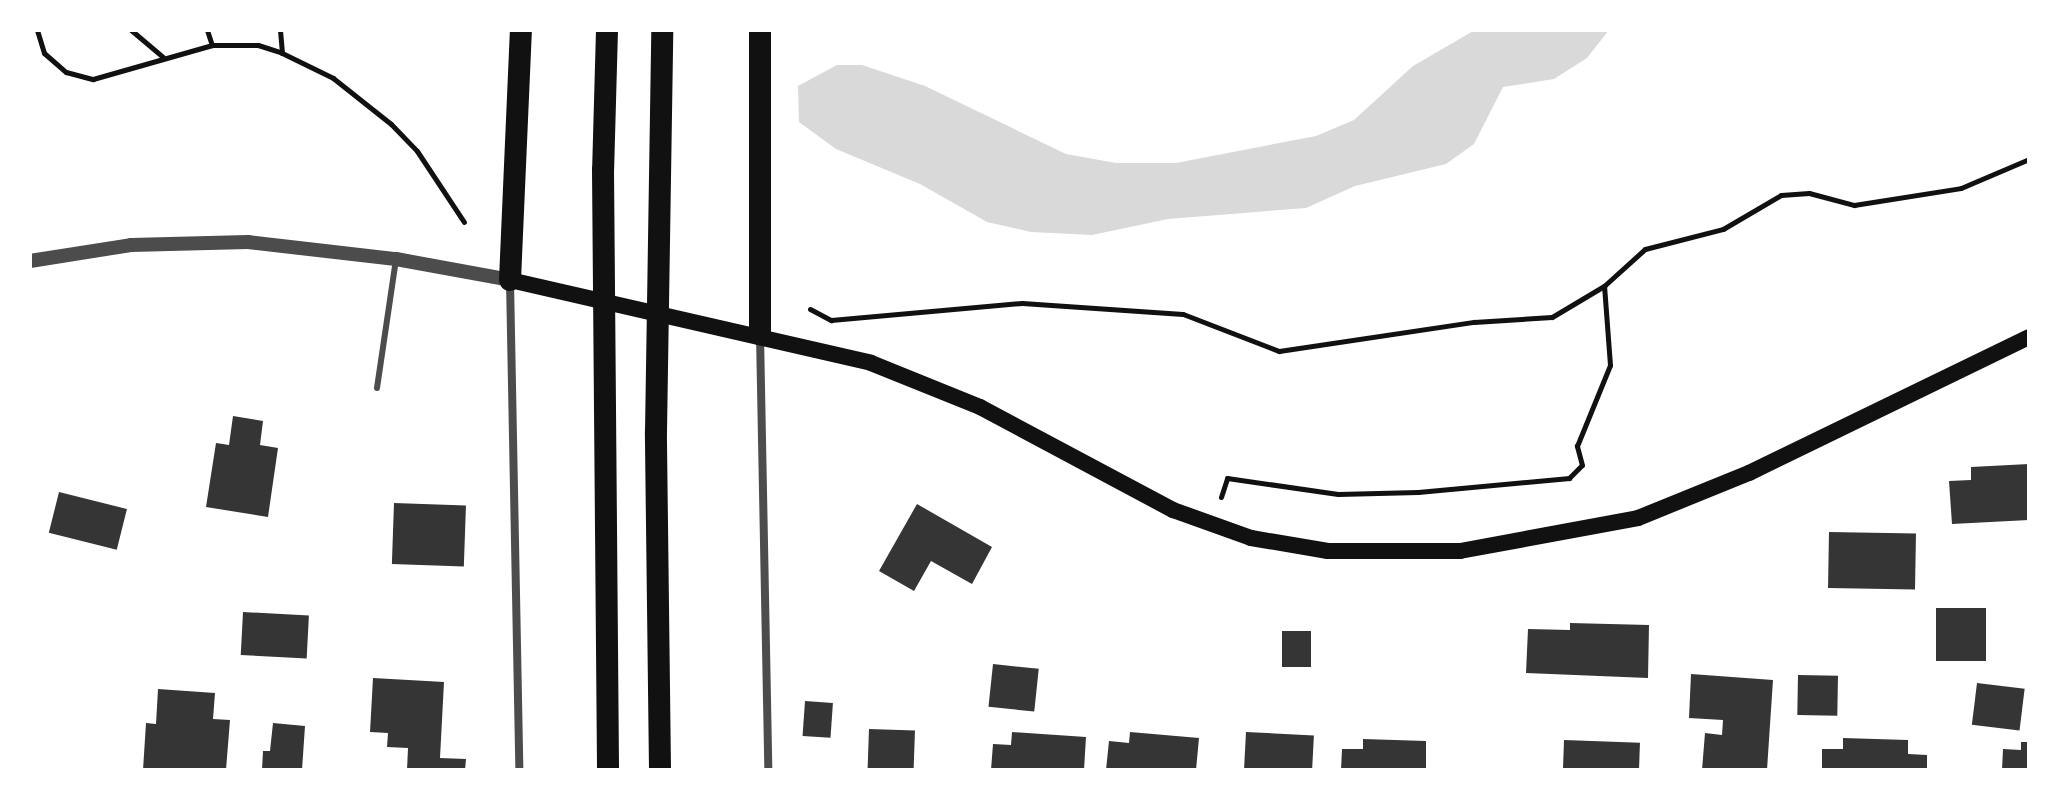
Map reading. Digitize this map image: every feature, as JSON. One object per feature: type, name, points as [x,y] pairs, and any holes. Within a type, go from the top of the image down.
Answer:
[{"type":"highway","points":[[510,280],[521,30]]},
{"type":"highway","points":[[607,30],[603,170],[608,770]]},
{"type":"highway","points":[[660,770],[656,432],[662,30]]},
{"type":"highway","points":[[760,30],[760,334]]},
{"type":"main road","points":[[510,280],[760,334],[871,363],[944,390],[1212,526],[1290,546],[1384,553],[1460,551],[1595,530],[1713,489],[2029,337]]},
{"type":"street","points":[[30,261],[119,246],[208,241],[285,244],[396,259],[510,280],[519,770]]},
{"type":"street","points":[[760,334],[768,770]]},
{"type":"lane","points":[[377,388],[396,259]]},
{"type":"path","points":[[37,30],[44,53],[66,72],[93,79],[127,73],[163,57],[212,45],[258,45],[282,53],[333,78],[391,124],[417,151],[464,222]]},
{"type":"path","points":[[131,30],[163,57]]},
{"type":"path","points":[[207,30],[212,45]]},
{"type":"path","points":[[212,45],[213,30]]},
{"type":"path","points":[[280,30],[282,53]]},
{"type":"path","points":[[810,309],[831,320],[1022,303],[1183,314],[1279,351],[1474,322],[1552,317],[1604,286],[1645,249],[1723,229],[1781,195],[1809,193],[1854,205],[1961,188],[2029,159]]},
{"type":"path","points":[[1212,526],[1227,478],[1338,494],[1418,492],[1569,478],[1582,465],[1577,446],[1610,365],[1604,286]]},
{"type":"shaded area","points":[[1475,30],[1609,30],[1587,58],[1554,79],[1503,87],[1474,144],[1446,164],[1355,186],[1306,208],[1168,219],[1092,235],[1031,232],[987,222],[920,184],[836,149],[799,122],[798,86],[837,65],[862,65],[925,86],[1066,154],[1116,163],[1176,163],[1316,136],[1354,120],[1413,66]]},
{"type":"building","points":[[233,416],[263,421],[260,445],[278,448],[268,517],[206,507],[216,443],[229,445]]},
{"type":"building","points":[[2029,464],[2029,520],[1952,524],[1949,481],[1971,480],[1971,467]]},
{"type":"building","points":[[59,492],[127,509],[117,550],[49,533]]},
{"type":"building","points":[[394,503],[466,506],[464,566],[392,564]]},
{"type":"building","points":[[917,504],[992,547],[972,584],[931,561],[914,591],[879,571]]},
{"type":"building","points":[[1829,532],[1916,534],[1915,590],[1828,588]]},
{"type":"building","points":[[1936,608],[1986,608],[1986,661],[1936,661]]},
{"type":"building","points":[[243,612],[309,615],[307,658],[241,655]]},
{"type":"building","points":[[1570,623],[1649,625],[1648,678],[1526,673],[1528,629],[1570,630]]},
{"type":"building","points":[[1282,631],[1311,631],[1311,667],[1282,667]]},
{"type":"building","points":[[993,664],[1039,669],[1034,712],[989,707]]},
{"type":"building","points":[[1691,674],[1773,680],[1767,770],[1702,770],[1705,733],[1722,735],[1723,720],[1689,718]]},
{"type":"building","points":[[1798,675],[1838,676],[1837,716],[1797,715]]},
{"type":"building","points":[[373,678],[444,682],[440,758],[466,759],[465,770],[407,770],[408,748],[387,747],[388,733],[370,732]]},
{"type":"building","points":[[1977,683],[2025,689],[2020,731],[1972,725]]},
{"type":"building","points":[[158,689],[215,693],[213,719],[230,720],[226,770],[143,770],[146,723],[156,724]]},
{"type":"building","points":[[805,701],[833,703],[830,738],[803,736]]},
{"type":"building","points":[[273,723],[305,726],[302,770],[262,770],[263,751],[270,751]]},
{"type":"building","points":[[869,729],[915,731],[914,770],[868,770]]},
{"type":"building","points":[[1012,732],[1086,737],[1084,770],[991,770],[993,744],[1011,745]]},
{"type":"building","points":[[1130,732],[1199,738],[1196,770],[1106,770],[1109,741],[1129,743]]},
{"type":"building","points":[[1246,732],[1314,736],[1312,770],[1244,770]]},
{"type":"building","points":[[1843,738],[1908,740],[1908,754],[1927,755],[1927,770],[1822,770],[1822,749],[1843,749]]},
{"type":"building","points":[[1363,739],[1426,741],[1426,770],[1341,770],[1342,749],[1363,749]]},
{"type":"building","points":[[1564,740],[1640,743],[1639,770],[1563,770]]},
{"type":"building","points":[[2021,742],[2029,742],[2029,770],[2002,770],[2003,749],[2021,750]]}]
